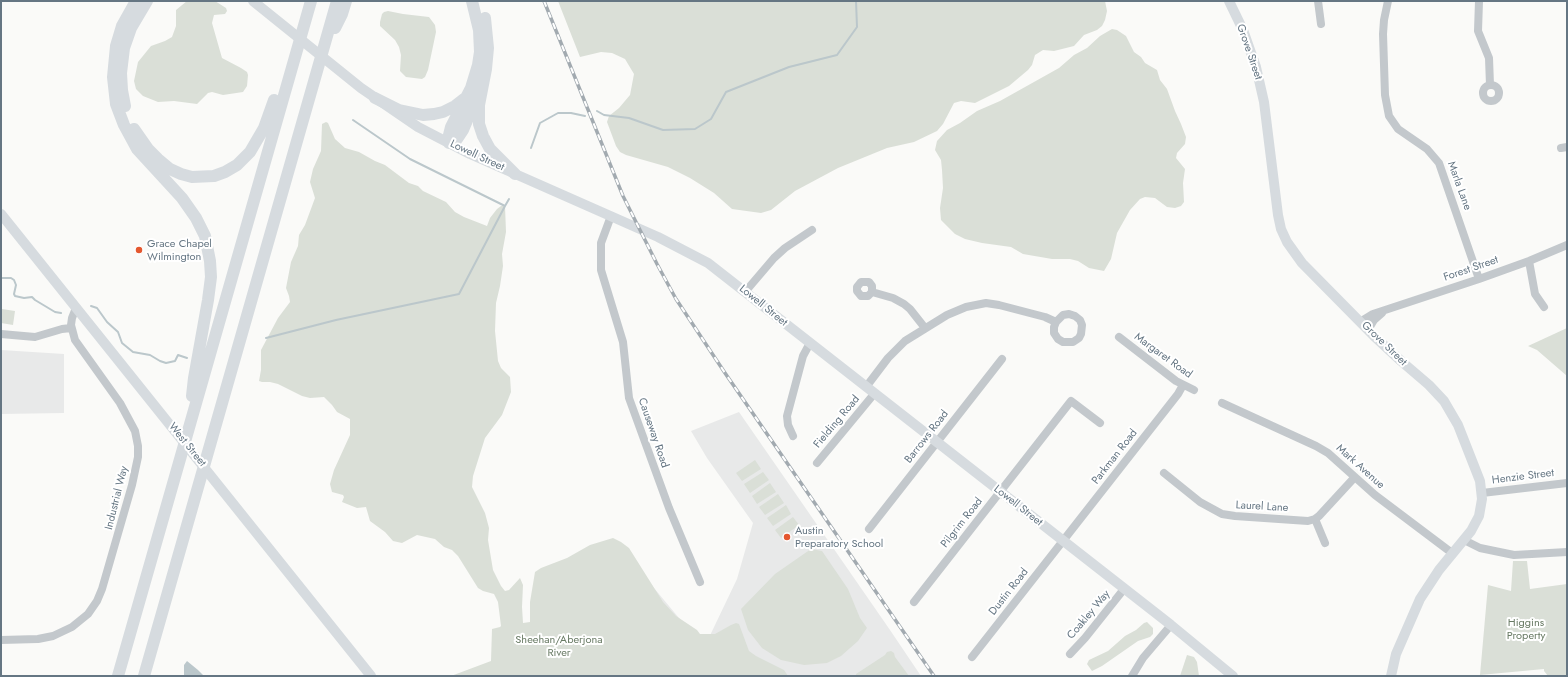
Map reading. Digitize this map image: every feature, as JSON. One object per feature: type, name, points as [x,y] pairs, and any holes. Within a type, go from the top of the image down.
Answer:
[{"type":"highway","points":[[136,1],[122,26],[116,46],[113,77],[116,104],[124,125],[138,149],[193,212],[204,236],[210,261],[210,282],[194,378],[189,428]]},
{"type":"highway","points":[[147,1],[131,28],[124,48],[121,74],[123,98],[129,116],[139,137],[158,159],[170,169],[180,174],[197,178],[214,176],[225,172],[242,161],[250,152],[261,134],[273,102],[294,58]]},
{"type":"highway","points":[[118,676],[311,1]]},
{"type":"highway","points":[[144,676],[337,1]]},
{"type":"highway","points":[[323,50],[342,14],[346,1]]},
{"type":"highway","points":[[472,1],[479,30],[480,52],[477,71],[468,94],[451,128],[449,143],[457,139],[463,130],[483,83]]},
{"type":"highway","points":[[481,1],[485,16],[488,59],[478,110],[480,130],[484,140],[494,154],[515,174]]},
{"type":"highway","points":[[375,98],[399,110],[416,114],[430,115],[453,107],[468,94]]},
{"type":"main road","name":"Lowell Street","points":[[252,1],[375,98],[418,127],[515,174],[658,237],[703,260],[1171,625],[1233,676]]},
{"type":"main road","name":"Grove Street","points":[[1229,1],[1250,47],[1260,82],[1278,215],[1281,229],[1289,246],[1299,259],[1360,322],[1392,354],[1429,385],[1444,401],[1458,425],[1478,474],[1482,493],[1479,516],[1473,528],[1433,578],[1418,604],[1396,654],[1391,676]]},
{"type":"main road","name":"West Street","points":[[1,214],[370,676]]},
{"type":"street","points":[[1318,1],[1321,24]]},
{"type":"street","name":"Marla Lane","points":[[1388,1],[1383,34],[1385,95],[1389,116],[1395,126],[1427,149],[1439,163],[1479,279]]},
{"type":"street","points":[[1480,1],[1478,31],[1489,58],[1490,85]]},
{"type":"street","name":"Causeway Road","points":[[611,216],[601,243],[601,270],[624,347],[629,398],[669,508],[700,582]]},
{"type":"street","points":[[745,292],[774,258],[785,248],[812,230]]},
{"type":"street","name":"Forest Street","points":[[1360,322],[1373,314],[1479,279],[1567,245]]},
{"type":"street","points":[[1528,261],[1534,294],[1544,307]]},
{"type":"street","points":[[872,292],[893,298],[904,304],[910,309],[925,328]]},
{"type":"street","name":"Fielding Road","points":[[817,463],[870,390],[897,348],[925,328],[960,309],[973,305],[986,304],[1004,306],[1056,322]]},
{"type":"street","points":[[1,334],[35,337],[62,329],[71,328],[72,318],[76,308]]},
{"type":"street","points":[[1368,330],[1374,320],[1382,312]]},
{"type":"street","name":"Industrial Way","points":[[1,640],[38,639],[53,636],[72,628],[88,614],[97,601],[107,575],[132,485],[138,450],[133,426],[120,402],[77,344],[71,328]]},
{"type":"street","name":"Margaret Road","points":[[1119,338],[1183,385],[1194,390]]},
{"type":"street","points":[[793,436],[788,425],[787,416],[802,356],[810,343]]},
{"type":"street","name":"Barrows Road","points":[[869,529],[1002,359]]},
{"type":"street","name":"Parkman Road","points":[[1063,541],[1178,394],[1183,385]]},
{"type":"street","name":"Pilgrim Road","points":[[914,602],[1071,401],[1100,423]]},
{"type":"street","name":"Mark Avenue","points":[[1222,403],[1323,449],[1333,456],[1354,478],[1387,505],[1452,553]]},
{"type":"street","name":"Laurel Lane","points":[[1164,473],[1200,502],[1222,514],[1306,520],[1315,519]]},
{"type":"street","points":[[1325,543],[1315,519],[1324,512],[1354,478]]},
{"type":"street","name":"Henzie Street","points":[[1482,493],[1567,483]]},
{"type":"street","points":[[1464,540],[1480,548],[1514,555],[1567,552]]},
{"type":"street","name":"Dustin Road","points":[[972,657],[1063,541]]},
{"type":"street","name":"Coakley Way","points":[[1070,654],[1085,638],[1124,589]]},
{"type":"street","points":[[1132,676],[1143,658],[1171,625]]},
{"type":"shaded area","points":[[1,350],[64,354],[64,413],[1,414]]},
{"type":"shaded area","name":"Austin Preparatory School","points":[[739,412],[921,676],[583,676],[624,552],[704,648],[737,579],[753,523],[707,458],[691,431]]},
{"type":"shaded area","points":[[187,661],[204,676],[184,676],[184,665]]},
{"type":"green space","points":[[187,1],[215,1],[226,8],[227,11],[225,14],[214,15],[212,23],[222,58],[247,72],[247,86],[243,92],[223,95],[212,92],[208,93],[197,104],[174,101],[158,102],[143,96],[136,89],[134,81],[138,62],[151,46],[172,37],[176,26],[176,10]]},
{"type":"green space","points":[[558,1],[1105,1],[1107,11],[1102,26],[1097,30],[1084,35],[1074,46],[1054,51],[1043,50],[1035,55],[1032,65],[1028,70],[1009,86],[975,103],[961,101],[954,103],[943,124],[937,131],[914,142],[887,148],[838,168],[795,191],[771,210],[761,213],[732,209],[714,193],[690,178],[668,167],[620,152],[616,146],[607,122],[609,116],[619,108],[630,95],[634,74],[625,59],[612,53],[601,52],[580,57]]},
{"type":"green space","points":[[388,11],[429,17],[435,25],[436,32],[428,70],[425,77],[422,79],[406,77],[400,71],[401,55],[399,47],[395,40],[380,26],[382,14]]},
{"type":"green space","points":[[1112,29],[1117,30],[1126,36],[1134,52],[1141,57],[1145,63],[1157,70],[1160,80],[1167,89],[1181,124],[1186,137],[1185,144],[1177,153],[1176,158],[1185,169],[1183,183],[1184,202],[1181,206],[1175,208],[1167,207],[1155,198],[1145,197],[1140,199],[1130,210],[1117,233],[1111,259],[1104,271],[1089,268],[1078,261],[1070,259],[1052,259],[1023,254],[1011,247],[982,243],[965,239],[955,234],[941,220],[940,208],[943,188],[941,160],[935,150],[937,141],[947,130],[977,111],[1000,101],[1059,68],[1074,55],[1087,48],[1100,36]]},
{"type":"green space","name":"Sheehan/Aberjona River","points":[[326,122],[328,123],[335,139],[345,148],[359,152],[385,165],[409,183],[418,186],[423,191],[446,202],[455,212],[464,217],[487,226],[490,218],[497,209],[501,206],[505,206],[506,232],[502,254],[503,266],[496,303],[495,331],[498,361],[501,368],[510,377],[511,392],[502,415],[485,438],[473,476],[472,487],[485,513],[489,528],[488,540],[493,570],[501,586],[505,591],[509,590],[520,578],[523,585],[523,623],[530,622],[530,602],[535,572],[541,568],[567,558],[590,545],[613,538],[629,548],[663,602],[676,616],[697,630],[700,634],[715,634],[731,625],[736,623],[739,624],[749,651],[784,670],[788,676],[451,676],[491,661],[492,629],[501,626],[498,602],[494,594],[478,588],[458,556],[452,550],[444,547],[435,539],[417,535],[402,543],[393,541],[385,532],[370,521],[366,507],[357,508],[342,502],[344,497],[343,495],[332,492],[330,484],[334,470],[350,435],[350,419],[337,412],[324,397],[310,398],[302,396],[278,384],[259,381],[261,370],[261,350],[278,318],[290,302],[286,288],[291,262],[298,246],[299,235],[305,225],[315,198],[310,182],[313,169],[321,151],[322,124]]},
{"type":"green space","points":[[2,309],[15,311],[13,325],[1,323]]},
{"type":"green space","points":[[1567,328],[1567,376],[1537,350],[1528,346]]},
{"type":"green space","points":[[755,460],[761,469],[742,481],[736,473]]},
{"type":"green space","points":[[763,472],[769,480],[750,493],[744,484]]},
{"type":"green space","points":[[770,483],[776,492],[757,504],[752,496]]},
{"type":"green space","points":[[778,494],[784,503],[765,515],[759,507]]},
{"type":"green space","points":[[786,505],[791,514],[773,526],[767,518]]},
{"type":"green space","points":[[793,517],[799,525],[781,538],[775,530]]},
{"type":"green space","points":[[811,549],[822,551],[848,589],[860,618],[867,628],[858,641],[841,656],[827,663],[804,665],[781,660],[762,648],[748,630],[741,609],[775,574]]},
{"type":"green space","name":"Higgins Property","points":[[1513,561],[1527,561],[1530,589],[1567,584],[1567,676],[1548,676],[1544,669],[1480,675],[1488,585],[1511,591]]},
{"type":"green space","points":[[1147,622],[1153,628],[1153,634],[1150,637],[1138,641],[1102,666],[1092,671],[1087,664],[1089,660],[1108,651],[1125,636]]},
{"type":"green space","points":[[891,651],[894,653],[895,657],[909,676],[856,676],[856,674],[885,655],[887,652]]},
{"type":"green space","points":[[1187,655],[1194,657],[1197,662],[1199,676],[1180,676]]},
{"type":"waterway","points":[[597,111],[604,115],[629,118],[663,130],[695,129],[711,119],[726,92],[789,67],[837,55],[857,27],[856,1]]},
{"type":"waterway","points":[[531,148],[540,123],[558,113],[571,113],[585,116]]},
{"type":"waterway","points":[[353,120],[410,159],[505,206],[509,199]]},
{"type":"waterway","points":[[266,338],[336,320],[459,294],[505,206]]},
{"type":"waterway","points":[[1,278],[11,278],[14,280],[16,285],[15,296],[24,298],[32,297],[55,312],[61,313]]},
{"type":"waterway","points":[[91,306],[97,308],[107,322],[118,332],[122,343],[133,352],[150,355],[166,363],[175,361],[178,355],[187,358]]},
{"type":"railway","points":[[544,1],[623,196],[676,299],[725,373],[934,676]]},
{"type":"place","name":"Grace Chapel Wilmington","points":[[139,250]]},
{"type":"place","name":"Austin Preparatory School","points":[[787,537]]}]
